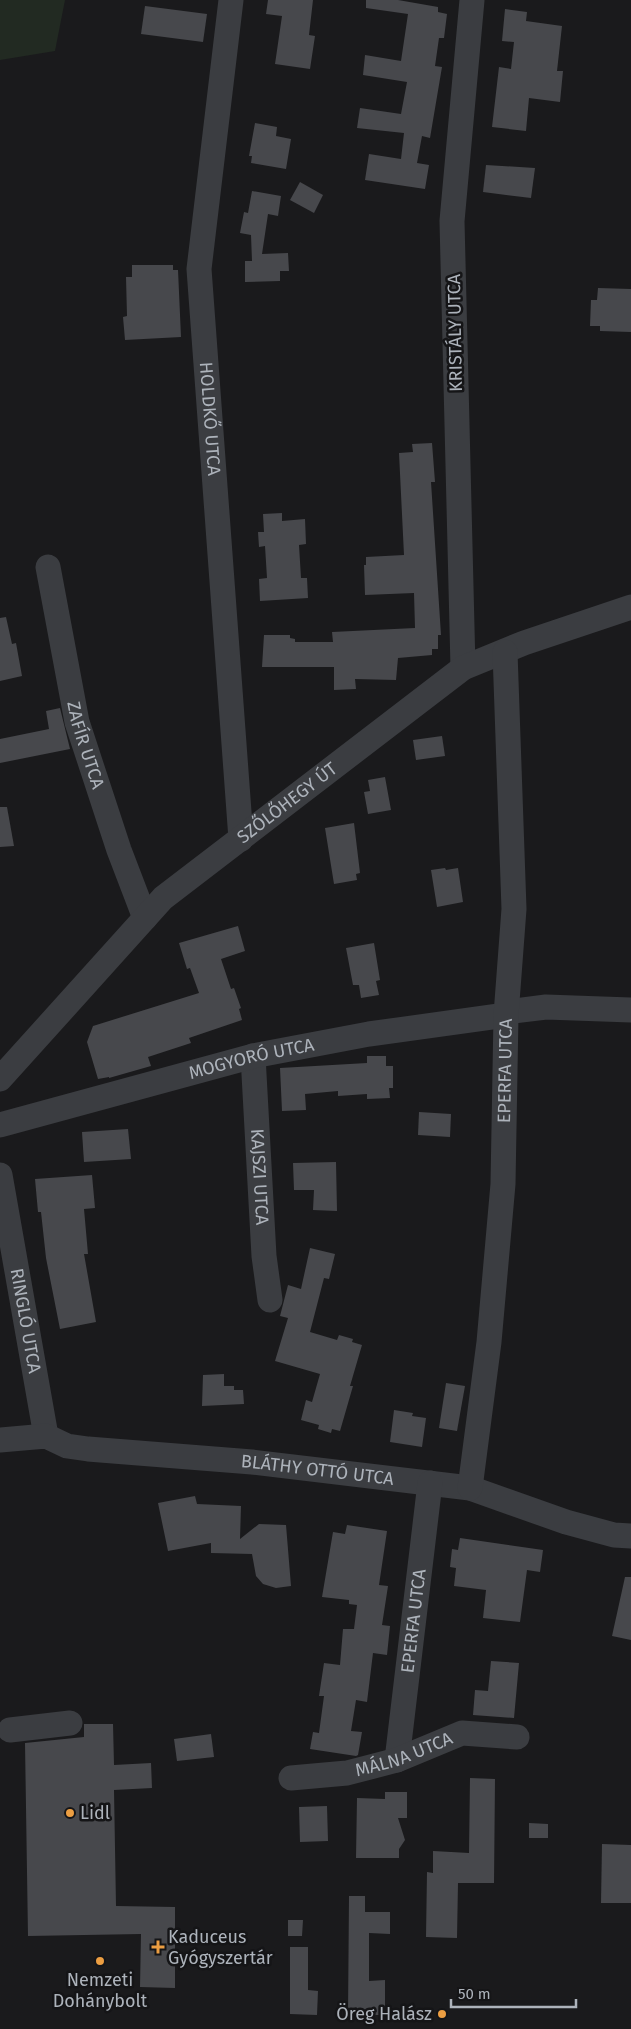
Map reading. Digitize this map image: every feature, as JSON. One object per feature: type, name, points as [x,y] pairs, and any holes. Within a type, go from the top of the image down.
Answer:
[{"type":"street","name":"HOLDKŐ UTCA","points":[[232,0],[199,269],[241,839]]},
{"type":"street","name":"KRISTÁLY UTCA","points":[[463,668],[452,221],[472,0]]},
{"type":"street","name":"ZAFÍR UTCA","points":[[48,567],[78,722],[118,850],[145,918]]},
{"type":"street","name":"SZŐLŐHEGY ÚT","points":[[0,1079],[163,898],[463,668],[506,652],[524,643],[631,607]]},
{"type":"street","name":"EPERFA UTCA","points":[[470,1488],[489,1342],[504,1184],[506,1014],[514,909],[506,652]]},
{"type":"street","name":"MOGYORÓ UTCA","points":[[0,1125],[253,1056],[369,1034],[546,1007],[631,1010]]},
{"type":"street","name":"KAJSZI UTCA","points":[[253,1056],[264,1256],[270,1300]]},
{"type":"street","name":"RINGLÓ UTCA","points":[[0,1175],[46,1436]]},
{"type":"street","name":"BLÁTHY OTTÓ UTCA","points":[[0,1440],[46,1436],[67,1446],[88,1449],[252,1462],[470,1488],[566,1522],[614,1535],[631,1536]]},
{"type":"street","name":"EPERFA UTCA","points":[[397,1760],[430,1483]]},
{"type":"street","points":[[10,1730],[70,1722]]},
{"type":"street","name":"MÁLNA UTCA","points":[[291,1778],[347,1773],[397,1760],[462,1733],[517,1737]]},
{"type":"shaded area","points":[[0,0],[65,0],[55,51],[0,60]]},
{"type":"building","points":[[268,0],[313,0],[309,35],[315,36],[310,69],[275,64],[282,16],[266,14]]},
{"type":"building","points":[[366,0],[398,0],[438,7],[438,12],[447,14],[444,38],[439,38],[435,66],[442,67],[430,138],[422,136],[417,163],[429,165],[425,189],[365,180],[369,154],[401,159],[404,133],[357,128],[360,108],[401,114],[407,82],[363,75],[365,55],[401,61],[408,14],[366,8]]},
{"type":"building","points":[[145,6],[207,14],[203,42],[141,34]]},
{"type":"building","points":[[505,9],[527,12],[526,21],[562,26],[557,71],[563,71],[560,102],[529,98],[526,131],[492,127],[499,67],[511,69],[514,42],[502,41]]},
{"type":"building","points":[[255,123],[277,127],[276,136],[291,139],[286,169],[251,163],[252,156],[249,156]]},
{"type":"building","points":[[486,165],[535,168],[531,198],[483,192]]},
{"type":"building","points":[[300,182],[323,195],[314,213],[290,200]]},
{"type":"building","points":[[252,191],[281,196],[278,216],[268,214],[262,254],[288,253],[289,271],[280,271],[280,281],[245,282],[245,261],[252,261],[251,235],[240,233],[244,212],[248,213]]},
{"type":"building","points":[[132,265],[173,265],[173,270],[178,270],[181,337],[125,340],[123,317],[127,316],[126,277],[132,277]]},
{"type":"building","points":[[598,288],[631,289],[631,332],[600,331],[600,326],[590,326],[591,300],[597,300]]},
{"type":"building","points":[[432,443],[435,482],[431,482],[441,635],[438,635],[438,649],[432,649],[432,655],[398,658],[396,680],[355,679],[356,689],[334,690],[334,667],[262,667],[264,635],[290,635],[290,638],[295,639],[295,642],[333,642],[332,632],[415,628],[414,593],[365,595],[364,565],[366,565],[366,557],[404,555],[399,453],[413,452],[412,444]]},
{"type":"building","points":[[282,513],[282,521],[305,519],[306,544],[299,545],[301,578],[307,578],[308,598],[260,601],[259,579],[267,578],[265,546],[259,547],[258,532],[264,532],[263,514]]},
{"type":"building","points":[[6,617],[12,644],[16,643],[22,676],[0,681],[0,618]]},
{"type":"building","points":[[60,708],[70,749],[0,763],[0,739],[49,729],[46,711]]},
{"type":"building","points":[[442,736],[445,756],[416,760],[413,740]]},
{"type":"building","points":[[385,777],[391,810],[368,814],[364,792],[370,791],[368,780]]},
{"type":"building","points":[[0,807],[7,807],[14,846],[0,847]]},
{"type":"building","points":[[354,823],[360,873],[356,874],[357,880],[334,884],[325,828]]},
{"type":"building","points":[[445,868],[446,870],[458,868],[463,902],[437,907],[431,870]]},
{"type":"building","points":[[238,926],[245,951],[221,959],[231,989],[234,988],[241,1008],[239,1009],[242,1020],[189,1038],[191,1043],[148,1057],[151,1066],[109,1078],[98,1079],[87,1042],[93,1026],[199,993],[190,968],[187,969],[179,943]]},
{"type":"building","points":[[374,943],[380,980],[376,981],[379,995],[361,998],[359,985],[353,985],[346,948]]},
{"type":"building","points":[[367,1056],[386,1056],[386,1066],[393,1066],[393,1088],[389,1088],[390,1098],[367,1099],[367,1094],[338,1096],[338,1091],[305,1094],[306,1110],[282,1111],[280,1068],[367,1063]]},
{"type":"building","points":[[419,1112],[451,1114],[450,1137],[418,1135]]},
{"type":"building","points":[[128,1129],[131,1159],[84,1162],[82,1132]]},
{"type":"building","points":[[336,1162],[337,1211],[313,1210],[314,1190],[294,1190],[293,1163]]},
{"type":"building","points":[[92,1175],[95,1208],[84,1209],[88,1254],[84,1254],[96,1322],[60,1329],[46,1258],[41,1212],[38,1212],[35,1179]]},
{"type":"building","points":[[310,1248],[335,1254],[329,1279],[324,1278],[310,1332],[337,1340],[339,1335],[353,1339],[352,1342],[362,1345],[340,1431],[332,1429],[331,1433],[318,1429],[319,1425],[301,1420],[306,1400],[312,1402],[320,1374],[275,1361],[288,1318],[280,1316],[288,1285],[301,1289]]},
{"type":"building","points":[[224,1374],[224,1386],[234,1386],[234,1390],[243,1390],[244,1404],[202,1406],[203,1375]]},
{"type":"building","points":[[446,1383],[465,1386],[457,1431],[439,1428]]},
{"type":"building","points":[[394,1410],[413,1413],[412,1416],[426,1418],[422,1447],[390,1442]]},
{"type":"building","points":[[195,1496],[197,1504],[241,1506],[240,1539],[259,1524],[286,1525],[291,1586],[276,1588],[263,1584],[256,1576],[252,1554],[211,1553],[211,1543],[168,1551],[158,1503]]},
{"type":"building","points":[[347,1525],[387,1531],[379,1585],[388,1586],[382,1625],[390,1626],[387,1655],[373,1653],[367,1702],[356,1700],[351,1731],[362,1732],[358,1755],[356,1756],[310,1749],[313,1732],[319,1733],[324,1696],[319,1696],[324,1663],[340,1665],[343,1629],[354,1629],[357,1605],[349,1604],[349,1600],[322,1597],[333,1532],[345,1534]]},
{"type":"building","points":[[460,1538],[543,1550],[540,1572],[527,1570],[520,1622],[483,1618],[486,1590],[454,1586],[456,1568],[450,1567],[452,1549],[458,1550]]},
{"type":"building","points":[[625,1577],[631,1577],[631,1640],[612,1636]]},
{"type":"building","points":[[491,1661],[519,1663],[514,1718],[473,1715],[475,1690],[488,1691]]},
{"type":"building","name":"Lidl","points":[[84,1724],[113,1724],[114,1765],[151,1763],[152,1788],[114,1790],[116,1906],[175,1907],[175,1988],[140,1987],[141,1934],[28,1936],[25,1743],[84,1737]]},
{"type":"building","points":[[211,1734],[214,1757],[177,1761],[174,1739]]},
{"type":"building","points":[[470,1778],[495,1779],[494,1883],[458,1883],[457,1938],[426,1937],[427,1872],[433,1873],[433,1851],[469,1853]]},
{"type":"building","points":[[385,1792],[407,1792],[407,1818],[398,1818],[405,1840],[399,1849],[399,1858],[356,1858],[357,1798],[385,1799]]},
{"type":"building","points":[[327,1806],[328,1841],[300,1842],[299,1807]]},
{"type":"building","points":[[529,1823],[548,1824],[548,1838],[529,1838]]},
{"type":"building","points":[[602,1844],[631,1845],[631,1903],[601,1903]]},
{"type":"building","points":[[349,1896],[365,1896],[365,1912],[390,1912],[390,1934],[369,1933],[369,1981],[385,1980],[385,2015],[348,2015]]},
{"type":"building","points":[[288,1920],[303,1920],[302,1936],[288,1936]]},
{"type":"building","points":[[290,1947],[308,1947],[308,1990],[318,1991],[317,2015],[290,2014]]},
{"type":"place","name":"Lidl","points":[[70,1813]]},
{"type":"place","name":"Kaduceus Gyógyszertár","points":[[158,1947]]},
{"type":"place","name":"Nemzeti Dohánybolt","points":[[100,1961]]},
{"type":"place","name":"Öreg Halász","points":[[442,2014]]}]
